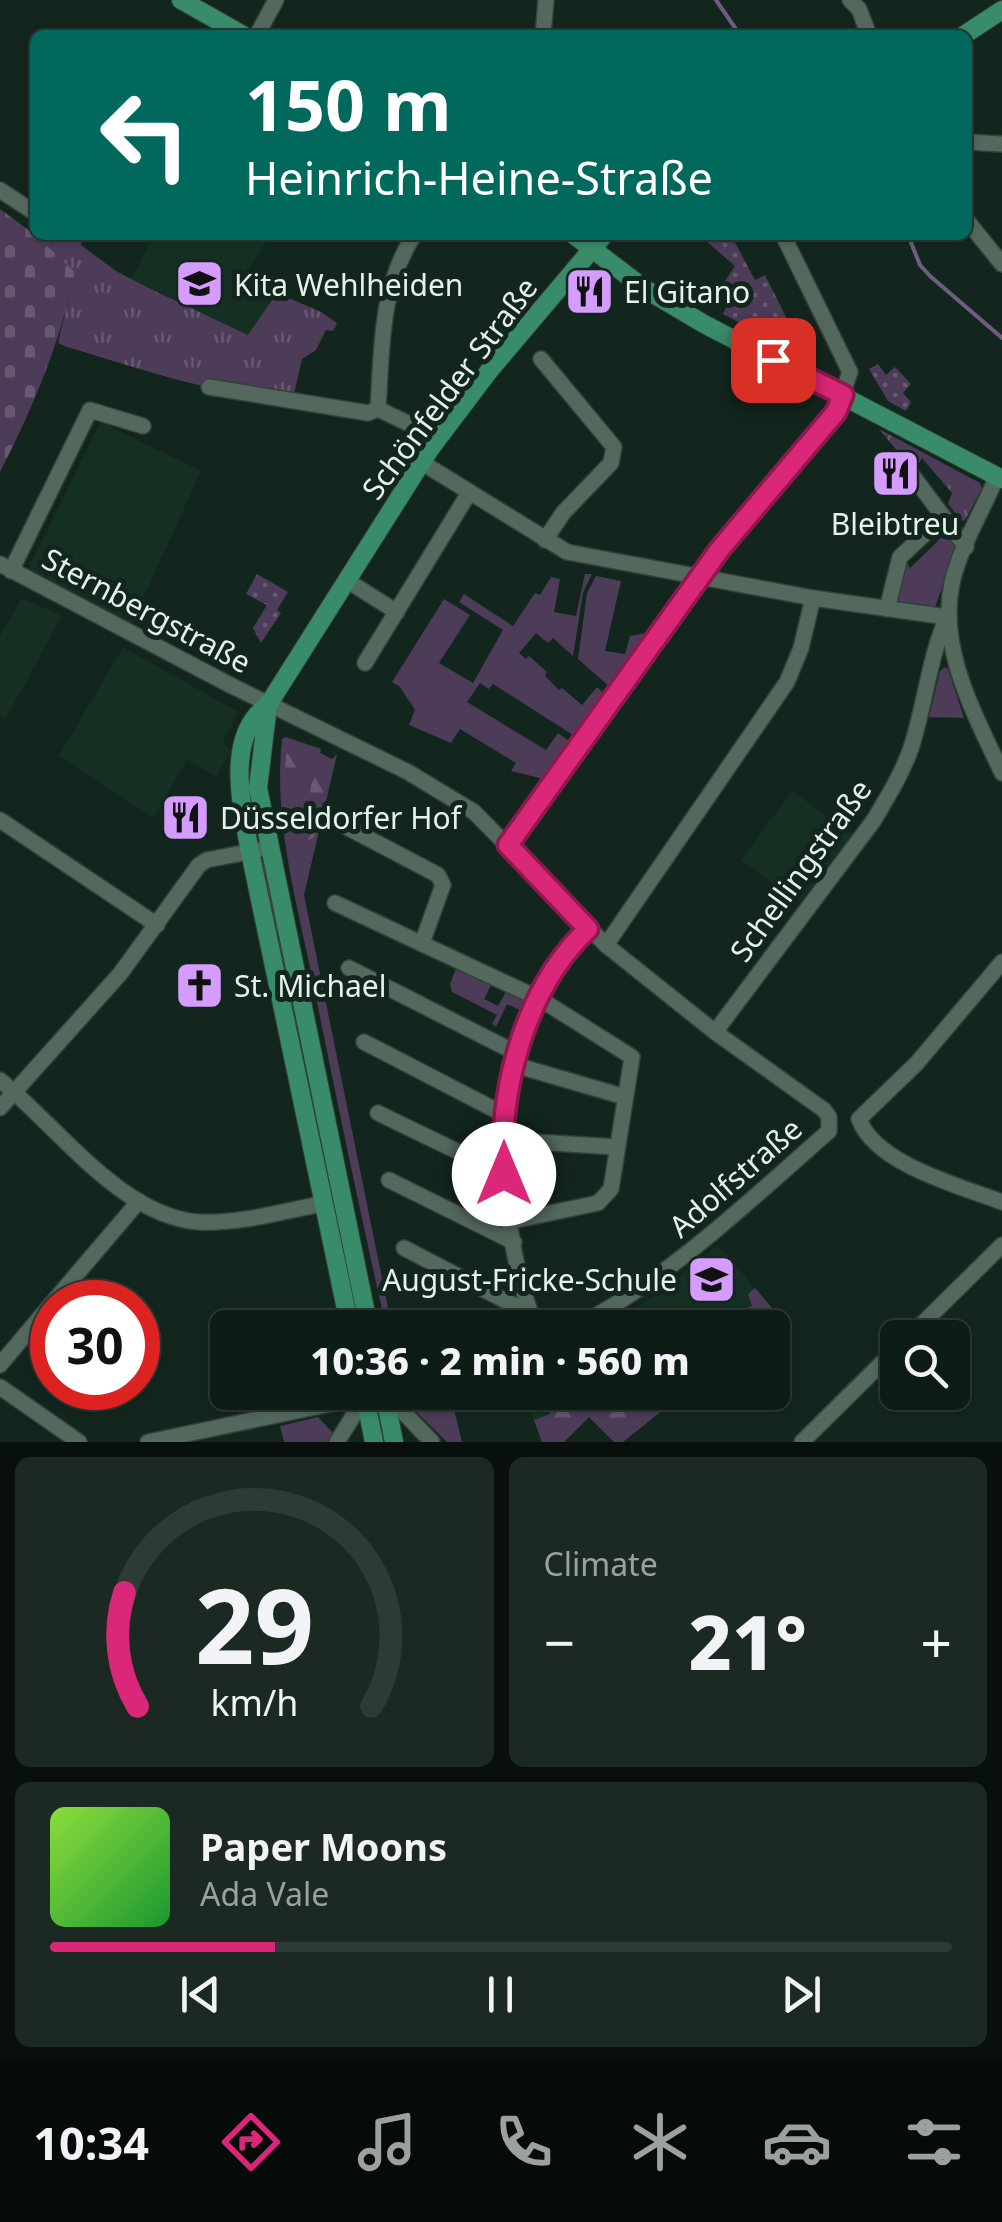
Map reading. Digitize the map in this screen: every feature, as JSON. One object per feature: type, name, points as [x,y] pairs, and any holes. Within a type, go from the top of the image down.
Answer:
[{"type":"main road","points":[[181,0],[235,30]]},
{"type":"main road","points":[[972,30],[1002,10]]},
{"type":"main road","points":[[598,242],[645,289],[704,324],[1000,478]]},
{"type":"main road","name":"Schönfelder Straße","points":[[346,1310],[250,852],[239,776],[250,722],[268,704],[421,462],[489,371],[598,242]]},
{"type":"main road","points":[[268,704],[258,788],[365,1310]]},
{"type":"main road","points":[[374,1442],[375,1410]]},
{"type":"main road","points":[[382,1410],[394,1442]]},
{"type":"street","points":[[260,30],[276,0]]},
{"type":"street","points":[[543,30],[546,0]]},
{"type":"street","points":[[850,0],[859,9],[867,30]]},
{"type":"street","points":[[972,142],[1002,144]]},
{"type":"street","points":[[0,190],[30,210]]},
{"type":"street","points":[[972,227],[1002,264]]},
{"type":"street","points":[[378,410],[390,283],[411,240]]},
{"type":"street","points":[[508,845],[700,576],[836,412],[850,372],[848,364],[786,240]]},
{"type":"street","points":[[540,359],[614,447],[612,463],[563,513],[545,540]]},
{"type":"street","points":[[209,388],[368,413],[378,410],[439,438]]},
{"type":"street","points":[[4,570],[90,410],[142,426]]},
{"type":"street","points":[[900,459],[966,547]]},
{"type":"street","points":[[421,462],[567,552],[812,598],[947,616],[963,689],[1002,773]]},
{"type":"street","name":"Schellingstraße","points":[[715,1032],[874,820],[896,782],[910,752],[953,580],[1000,478]]},
{"type":"street","points":[[365,663],[470,494]]},
{"type":"street","points":[[887,608],[900,557],[943,517]]},
{"type":"street","name":"Sternbergstraße","points":[[4,570],[432,786],[474,812],[606,946],[715,1032],[824,1110],[829,1117],[829,1131]]},
{"type":"street","points":[[346,580],[397,612]]},
{"type":"street","points":[[606,946],[787,682],[812,598]]},
{"type":"street","points":[[0,820],[156,926]]},
{"type":"street","points":[[339,823],[438,876],[443,885],[422,943]]},
{"type":"street","points":[[0,1108],[120,974],[199,865],[269,848]]},
{"type":"street","points":[[335,903],[540,998],[632,1057],[611,1189],[598,1202],[512,1220]]},
{"type":"street","points":[[530,1310],[514,1242],[504,1174],[505,1115],[516,1059],[540,998],[563,955],[588,929]]},
{"type":"street","points":[[1002,962],[917,1063],[859,1119],[863,1131],[878,1146],[909,1166],[1002,1202]]},
{"type":"street","points":[[349,968],[516,1059],[625,1098]]},
{"type":"street","points":[[364,1042],[505,1115]]},
{"type":"street","points":[[0,1080],[105,1177],[171,1218],[223,1222],[322,1204]]},
{"type":"street","points":[[378,1113],[504,1174]]},
{"type":"street","name":"Adolfstraße","points":[[607,1310],[678,1263],[829,1131]]},
{"type":"street","points":[[502,1140],[617,1147]]},
{"type":"street","points":[[389,1180],[514,1242]]},
{"type":"street","points":[[72,1280],[139,1201]]},
{"type":"street","points":[[926,1320],[1002,1245]]},
{"type":"street","points":[[404,1248],[514,1310]]},
{"type":"street","points":[[0,1365],[30,1330]]},
{"type":"street","points":[[802,1442],[880,1366]]},
{"type":"street","points":[[0,1387],[79,1442]]},
{"type":"street","points":[[148,1442],[297,1410]]},
{"type":"street","points":[[337,1442],[362,1410]]},
{"type":"street","points":[[395,1410],[432,1442]]},
{"type":"shaded area","name":"Kita Wehlheiden","points":[[151,240],[267,240],[245,279],[277,293],[249,335],[132,279]]},
{"type":"shaded area","points":[[101,422],[201,471],[131,625],[27,571]]},
{"type":"shaded area","points":[[22,598],[62,616],[6,718],[0,715],[0,636]]},
{"type":"shaded area","points":[[123,647],[238,712],[222,744],[231,750],[216,777],[187,760],[153,818],[59,756]]},
{"type":"shaded area","points":[[792,791],[852,834],[799,903],[741,860]]},
{"type":"shaded area","name":"August-Fricke-Schule","points":[[718,1245],[774,1310],[632,1310]]},
{"type":"shaded area","points":[[530,1410],[663,1410],[623,1442],[614,1442],[589,1417],[564,1442],[542,1442]]},
{"type":"green space","points":[[0,209],[30,231],[30,240],[42,240],[75,272],[44,375],[0,472]]},
{"type":"green space","points":[[40,240],[82,240],[81,245],[116,271],[248,335],[277,293],[337,323],[333,331],[326,330],[316,350],[302,359],[294,394],[267,395],[210,387],[58,343],[75,272]]},
{"type":"green space","points":[[705,240],[734,240],[755,280],[765,275],[796,337],[780,344],[723,314],[730,299],[719,290],[735,266]]},
{"type":"green space","points":[[878,364],[886,375],[895,367],[911,384],[903,393],[911,402],[906,411],[888,401],[869,369]]},
{"type":"green space","points":[[879,429],[980,483],[982,488],[965,520],[948,504],[952,493],[922,458],[914,471]]},
{"type":"green space","points":[[941,526],[957,546],[935,607],[896,602],[905,559],[910,568],[938,541],[935,531]]},
{"type":"green space","points":[[257,574],[288,592],[277,610],[281,613],[261,643],[253,628],[267,605],[246,594]]},
{"type":"green space","points":[[585,574],[592,574],[583,593],[573,656],[553,638],[548,643],[536,633],[519,653],[526,659],[529,656],[559,690],[562,688],[582,705],[597,687],[606,695],[576,737],[493,684],[489,689],[480,683],[467,702],[546,750],[558,733],[572,743],[544,779],[511,771],[516,763],[460,729],[451,743],[409,725],[415,710],[400,687],[392,682],[444,599],[470,615],[439,663],[473,683],[503,630],[459,602],[464,594],[513,626],[551,577],[560,579],[554,612],[576,616]]},
{"type":"green space","points":[[596,576],[621,581],[605,651],[625,654],[630,636],[650,632],[611,688],[578,659],[587,593]]},
{"type":"green space","points":[[945,667],[964,718],[929,717],[940,671]]},
{"type":"green space","points":[[282,739],[321,749],[320,753],[332,759],[337,754],[304,895],[389,1310],[382,1310],[376,1284],[288,861],[281,800]]},
{"type":"green space","points":[[292,741],[319,755],[328,769],[314,837],[309,840],[304,835],[311,785],[304,782],[298,786],[295,799],[286,802],[283,797],[287,743]]},
{"type":"green space","points":[[260,858],[264,860],[329,1189]]},
{"type":"green space","points":[[457,966],[492,983],[484,999],[498,1006],[507,990],[527,1002],[524,1012],[507,1004],[496,1027],[492,1024],[497,1015],[452,992],[450,984]]},
{"type":"green space","points":[[755,1288],[774,1310],[740,1310],[752,1306],[748,1294]]},
{"type":"green space","points":[[414,1410],[454,1410],[462,1442],[447,1442]]},
{"type":"green space","points":[[549,1410],[663,1410],[623,1442],[614,1442],[589,1417],[564,1442],[542,1442],[534,1420],[550,1414]]},
{"type":"green space","points":[[554,1410],[567,1410],[580,1419],[558,1442],[546,1442],[542,1423]]},
{"type":"green space","points":[[603,1410],[639,1410],[644,1411],[644,1419],[619,1439],[608,1432],[599,1414]]},
{"type":"green space","points":[[318,1417],[333,1433],[328,1442],[284,1442],[280,1426]]},
{"type":"green space","points":[[305,1423],[324,1436],[321,1442],[290,1442]]},
{"type":"waterway","points":[[716,0],[737,30]]},
{"type":"waterway","points":[[910,240],[920,265],[930,276],[1002,338]]},
{"type":"place","name":"Kita Wehlheiden","points":[[199,284]]},
{"type":"place","name":"El Gitano","points":[[589,291]]},
{"type":"place","name":"Bleibtreu","points":[[895,474]]},
{"type":"place","name":"Düsseldorfer Hof","points":[[185,817]]},
{"type":"place","name":"St. Michael","points":[[199,985]]},
{"type":"place","name":"August-Fricke-Schule","points":[[712,1279]]},
{"type":"route","points":[[504,1174],[505,1115],[527,1027],[563,955],[588,929],[508,845],[720,549],[836,412],[843,395],[773,360]]}]
